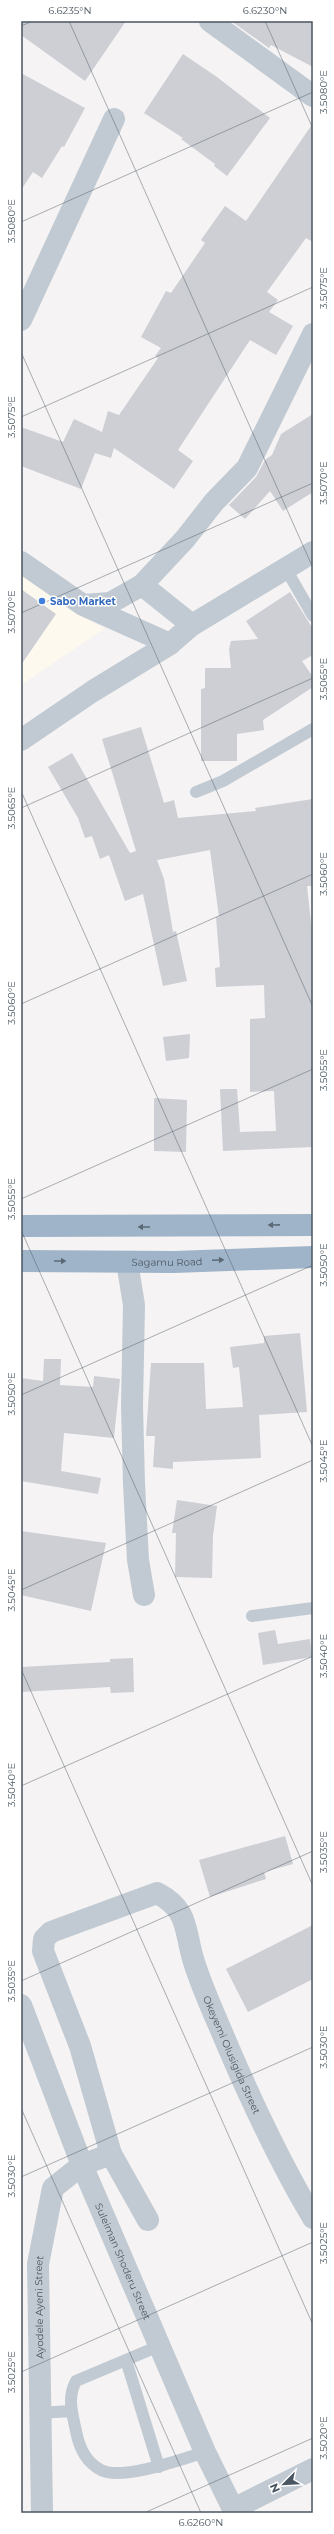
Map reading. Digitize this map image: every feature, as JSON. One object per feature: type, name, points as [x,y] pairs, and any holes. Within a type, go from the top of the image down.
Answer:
[{"type":"highway","points":[[21,1226],[313,1225]]},
{"type":"highway","name":"Sagamu Road","points":[[21,1261],[128,1262],[313,1257]]},
{"type":"street","points":[[210,21],[313,96]]},
{"type":"street","points":[[21,320],[114,120]]},
{"type":"street","points":[[83,605],[110,603],[142,585],[185,539],[214,502],[247,468],[313,334]]},
{"type":"street","points":[[21,740],[93,691],[170,644],[192,625],[313,552]]},
{"type":"street","points":[[21,562],[83,605],[170,644]]},
{"type":"street","points":[[142,585],[192,625]]},
{"type":"street","points":[[128,1262],[134,1305],[132,1406],[138,1560],[144,1595]]},
{"type":"street","name":"Okeyemi Olusigida Street","points":[[111,2154],[80,2046],[44,1951],[44,1939],[51,1932],[157,1894],[172,1901],[182,1914],[194,1962],[217,2021],[266,2130],[313,2218]]},
{"type":"street","name":"Suleiman Shoderu Street","points":[[21,2005],[82,2165],[205,2452],[234,2511]]},
{"type":"street","points":[[111,2154],[148,2220]]},
{"type":"street","name":"Ayodele Ayeni Street","points":[[42,2513],[38,2264],[54,2188],[82,2165],[111,2154]]},
{"type":"street","points":[[234,2511],[313,2469]]},
{"type":"lane","points":[[286,569],[313,616]]},
{"type":"lane","points":[[196,792],[223,781],[313,729]]},
{"type":"lane","points":[[252,1616],[313,1608]]},
{"type":"lane","points":[[159,2346],[76,2380],[70,2393],[80,2449],[90,2462],[102,2471],[129,2472],[159,2467],[205,2452]]},
{"type":"lane","points":[[126,2360],[159,2467]]},
{"type":"lane","points":[[40,2413],[72,2411]]},
{"type":"shaded area","name":"Sabo Market","points":[[21,573],[104,629],[21,685]]},
{"type":"building","points":[[21,21],[126,21],[85,81],[21,35]]},
{"type":"building","points":[[231,21],[313,21],[313,67],[271,45],[269,48]]},
{"type":"building","points":[[183,54],[217,77],[270,118],[227,176],[214,166],[215,164],[181,139],[183,138],[144,113]]},
{"type":"building","points":[[21,73],[85,108],[64,147],[62,146],[42,178],[33,172],[21,190]]},
{"type":"building","points":[[313,123],[313,242],[306,238],[267,292],[278,300],[269,312],[293,326],[276,355],[250,340],[178,450],[193,461],[174,489],[114,448],[111,458],[95,453],[81,489],[21,466],[21,427],[63,442],[74,419],[102,432],[108,411],[119,415],[158,358],[155,356],[161,348],[141,337],[166,291],[171,293],[205,243],[201,240],[225,206],[246,221]]},
{"type":"building","points":[[313,414],[313,492],[283,511],[270,491],[245,519],[229,505],[256,477],[265,460],[272,455],[281,434]]},
{"type":"building","points":[[21,589],[56,614],[21,665]]},
{"type":"building","points":[[290,592],[313,629],[313,655],[302,661],[313,677],[313,687],[263,720],[264,730],[237,734],[237,761],[201,761],[201,689],[205,688],[205,668],[231,668],[229,649],[231,641],[258,639],[246,621]]},
{"type":"building","points":[[141,727],[164,803],[174,800],[178,818],[256,811],[255,808],[313,799],[313,886],[307,886],[313,941],[313,1147],[223,1151],[220,1089],[237,1089],[240,1132],[276,1131],[274,1091],[250,1092],[250,1019],[265,1018],[264,985],[216,987],[215,968],[220,967],[216,917],[219,917],[210,850],[157,860],[164,879],[173,932],[176,931],[187,981],[163,986],[143,894],[125,901],[109,855],[100,859],[92,836],[85,838],[78,818],[48,767],[72,753],[130,853],[136,851],[102,739]]},
{"type":"building","points":[[190,1034],[189,1058],[166,1061],[163,1037]]},
{"type":"building","points":[[154,1098],[187,1100],[186,1152],[154,1151]]},
{"type":"building","points":[[300,1333],[307,1412],[259,1415],[261,1458],[173,1462],[173,1469],[153,1467],[155,1436],[146,1436],[151,1363],[204,1363],[206,1409],[243,1407],[239,1367],[233,1368],[230,1347],[264,1343],[264,1336]]},
{"type":"building","points":[[44,1359],[61,1359],[60,1385],[93,1387],[94,1376],[120,1379],[114,1438],[64,1433],[61,1471],[101,1478],[98,1494],[21,1481],[21,1378],[43,1381]]},
{"type":"building","points":[[177,1500],[217,1506],[213,1536],[212,1578],[175,1577],[176,1533],[172,1533]]},
{"type":"building","points":[[21,1531],[106,1543],[91,1611],[21,1595]]},
{"type":"building","points":[[275,1630],[278,1644],[310,1639],[312,1657],[263,1665],[258,1633]]},
{"type":"building","points":[[133,1658],[134,1692],[111,1693],[110,1687],[21,1692],[21,1667],[110,1662],[110,1659]]},
{"type":"building","points":[[285,1836],[293,1864],[264,1872],[266,1879],[210,1897],[199,1860]]},
{"type":"building","points":[[313,1925],[313,1979],[248,2012],[226,1969]]},
{"type":"place","name":"Sabo Market","points":[[42,601]]}]
